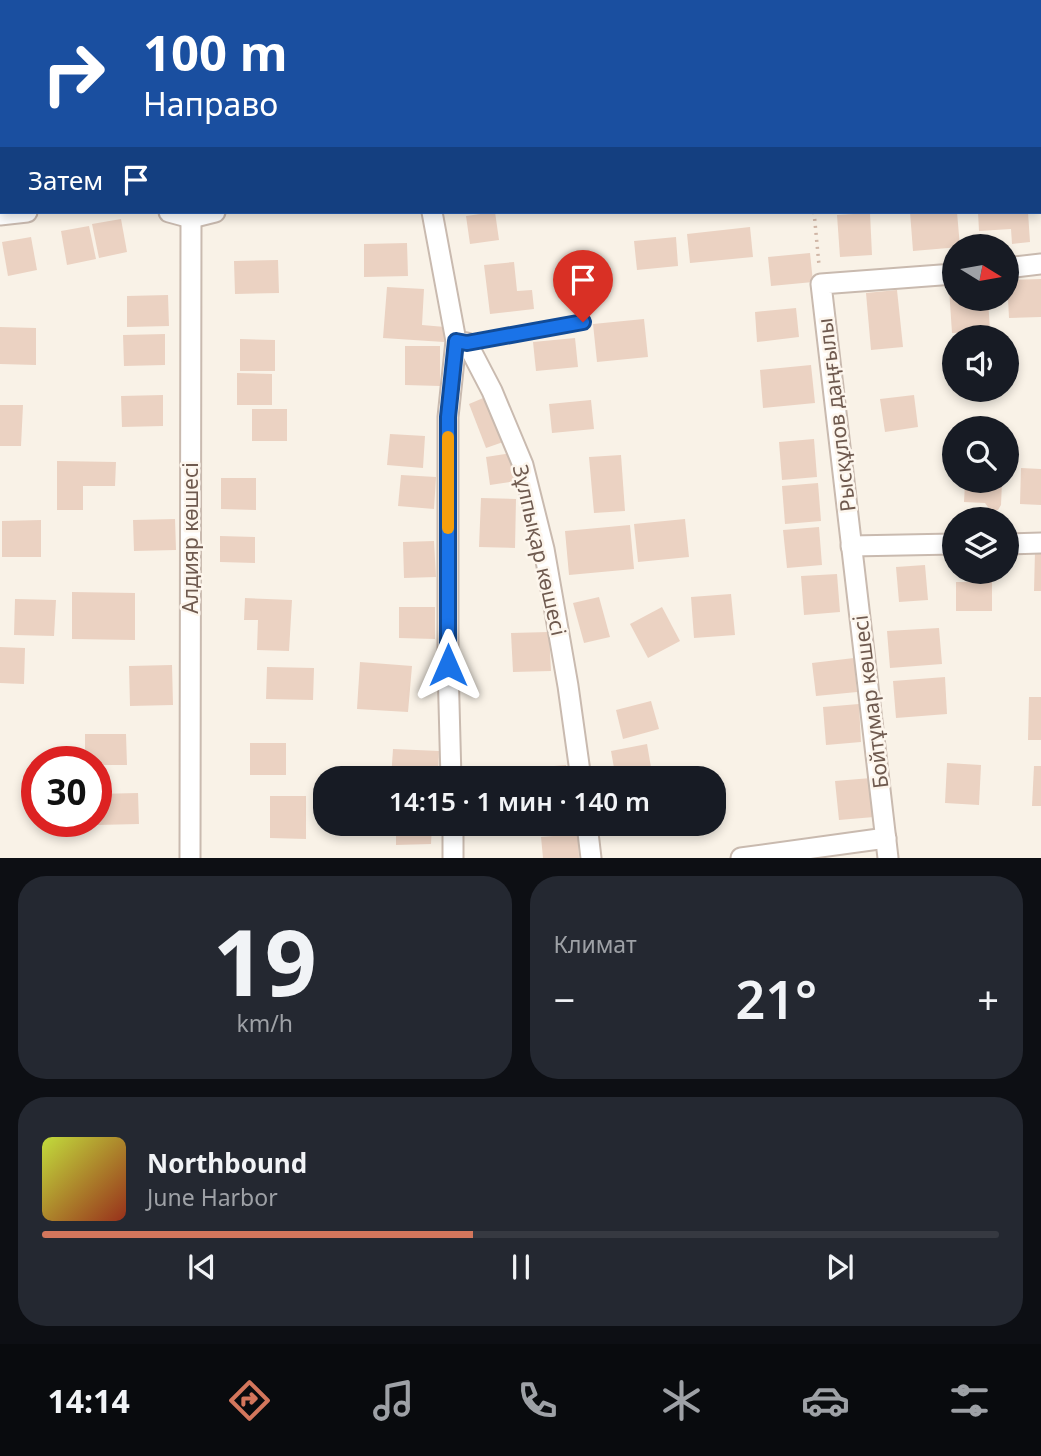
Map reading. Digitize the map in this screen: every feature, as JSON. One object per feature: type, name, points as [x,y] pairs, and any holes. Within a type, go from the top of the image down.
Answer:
[{"type":"street","points":[[176,214],[191,218],[207,214]]},
{"type":"street","points":[[432,214],[462,342],[448,417],[451,766]]},
{"type":"street","name":"Алдияр көшесі","points":[[190,858],[191,218]]},
{"type":"street","points":[[1019,267],[1041,264]]},
{"type":"street","points":[[821,284],[942,275]]},
{"type":"street","name":"Рысқұлов даңғылы","points":[[821,284],[851,546]]},
{"type":"street","name":"Зұлпықар көшесі","points":[[462,342],[492,391],[523,465],[544,549],[580,766]]},
{"type":"street","points":[[1019,544],[1041,543]]},
{"type":"street","points":[[851,546],[942,544]]},
{"type":"street","name":"Бойтұмар көшесі","points":[[851,546],[887,848]]},
{"type":"street","points":[[453,836],[453,858]]},
{"type":"street","points":[[588,836],[591,858]]},
{"type":"street","points":[[741,858],[887,848]]},
{"type":"lane","points":[[462,342],[583,322]]},
{"type":"path","points":[[814,214],[821,284]]},
{"type":"building","points":[[495,214],[499,240],[470,244],[466,216]]},
{"type":"building","points":[[870,214],[872,255],[840,257],[837,215]]},
{"type":"building","points":[[910,214],[957,214],[959,234],[942,234],[942,249],[913,251]]},
{"type":"building","points":[[978,214],[1028,214],[1030,242],[1019,243],[1019,234],[1011,234],[1011,229],[979,231]]},
{"type":"building","points":[[121,219],[127,252],[99,258],[92,224]]},
{"type":"building","points":[[89,226],[96,259],[67,265],[61,231]]},
{"type":"building","points":[[750,227],[753,257],[690,263],[687,234]]},
{"type":"building","points":[[31,237],[37,270],[8,276],[2,242]]},
{"type":"building","points":[[676,237],[678,266],[637,270],[634,241]]},
{"type":"building","points":[[407,243],[408,276],[364,277],[364,244]]},
{"type":"building","points":[[810,253],[813,282],[771,286],[768,257]]},
{"type":"building","points":[[278,260],[279,293],[235,294],[234,261]]},
{"type":"building","points":[[514,262],[517,291],[532,290],[534,309],[490,314],[484,265]]},
{"type":"building","points":[[1041,279],[1041,317],[1009,318],[1009,312],[1019,311],[1019,280]]},
{"type":"building","points":[[387,287],[424,289],[422,325],[445,327],[444,342],[383,338]]},
{"type":"building","points":[[897,290],[903,347],[871,350],[866,293]]},
{"type":"building","points":[[168,295],[169,326],[127,327],[127,296]]},
{"type":"building","points":[[796,308],[799,337],[757,342],[755,312]]},
{"type":"building","points":[[951,312],[989,312],[990,325],[951,325]]},
{"type":"building","points":[[644,319],[648,357],[597,362],[593,324]]},
{"type":"building","points":[[0,327],[36,328],[36,365],[0,364]]},
{"type":"building","points":[[165,334],[165,365],[124,366],[123,335]]},
{"type":"building","points":[[575,338],[578,367],[536,371],[533,342]]},
{"type":"building","points":[[240,339],[275,340],[275,371],[240,371]]},
{"type":"building","points":[[405,346],[440,346],[440,386],[405,385]]},
{"type":"building","points":[[811,365],[815,403],[763,408],[760,370]]},
{"type":"building","points":[[237,373],[272,374],[272,405],[237,405]]},
{"type":"building","points":[[163,395],[163,426],[122,427],[121,396]]},
{"type":"building","points":[[914,395],[918,427],[885,432],[880,399]]},
{"type":"building","points":[[488,396],[506,441],[486,448],[469,404]]},
{"type":"building","points":[[591,400],[594,429],[552,433],[549,404]]},
{"type":"building","points":[[0,405],[23,405],[21,446],[0,446]]},
{"type":"building","points":[[252,409],[287,409],[287,441],[252,441]]},
{"type":"building","points":[[390,434],[425,436],[423,468],[387,465]]},
{"type":"building","points":[[814,439],[817,477],[782,480],[779,442]]},
{"type":"building","points":[[512,453],[516,481],[490,485],[486,457]]},
{"type":"building","points":[[621,455],[625,511],[594,513],[589,457]]},
{"type":"building","points":[[57,461],[116,462],[115,486],[83,486],[83,510],[57,510]]},
{"type":"building","points":[[1021,468],[1041,469],[1041,505],[1020,504]]},
{"type":"building","points":[[401,475],[436,477],[434,509],[398,506]]},
{"type":"building","points":[[221,478],[256,478],[256,510],[221,509]]},
{"type":"building","points":[[818,483],[821,521],[785,524],[782,486]]},
{"type":"building","points":[[964,493],[1002,493],[1000,507],[964,502]]},
{"type":"building","points":[[481,498],[516,499],[515,548],[479,547]]},
{"type":"building","points":[[175,519],[176,550],[134,551],[133,520]]},
{"type":"building","points":[[685,519],[689,557],[638,562],[634,524]]},
{"type":"building","points":[[41,520],[41,557],[2,557],[2,521]]},
{"type":"building","points":[[630,525],[634,569],[569,575],[565,531]]},
{"type":"building","points":[[819,527],[822,565],[787,568],[783,530]]},
{"type":"building","points":[[220,536],[255,537],[255,563],[220,562]]},
{"type":"building","points":[[434,541],[436,577],[404,578],[403,542]]},
{"type":"building","points":[[1035,551],[1041,551],[1041,591],[1034,591]]},
{"type":"building","points":[[925,565],[928,600],[899,602],[896,567]]},
{"type":"building","points":[[837,574],[840,612],[804,615],[801,576]]},
{"type":"building","points":[[956,584],[992,584],[992,611],[956,611]]},
{"type":"building","points":[[72,592],[135,593],[135,640],[72,639]]},
{"type":"building","points":[[731,594],[735,635],[694,638],[691,597]]},
{"type":"building","points":[[599,597],[610,637],[584,643],[573,603]]},
{"type":"building","points":[[245,598],[292,600],[289,651],[257,650],[258,620],[244,620]]},
{"type":"building","points":[[15,599],[56,600],[54,636],[14,635]]},
{"type":"building","points":[[399,607],[435,607],[435,639],[399,638]]},
{"type":"building","points":[[662,607],[680,641],[648,658],[630,624]]},
{"type":"building","points":[[939,628],[942,664],[890,668],[887,631]]},
{"type":"building","points":[[549,632],[551,671],[513,672],[511,633]]},
{"type":"building","points":[[0,647],[25,648],[24,684],[0,683]]},
{"type":"building","points":[[854,658],[857,692],[816,696],[812,663]]},
{"type":"building","points":[[360,662],[412,666],[408,712],[357,709]]},
{"type":"building","points":[[172,665],[173,705],[130,706],[129,666]]},
{"type":"building","points":[[267,667],[314,668],[313,700],[266,699]]},
{"type":"building","points":[[945,677],[947,714],[896,718],[893,681]]},
{"type":"building","points":[[1029,697],[1041,697],[1041,740],[1028,740]]},
{"type":"building","points":[[651,701],[659,729],[623,739],[616,710]]},
{"type":"building","points":[[859,704],[861,742],[826,745],[823,707]]},
{"type":"building","points":[[85,734],[126,734],[127,765],[112,765],[112,746],[85,746]]},
{"type":"building","points":[[250,743],[286,743],[286,775],[250,775]]},
{"type":"building","points":[[647,744],[651,766],[614,766],[611,751]]},
{"type":"building","points":[[393,749],[439,751],[438,766],[392,766]]},
{"type":"building","points":[[947,763],[981,765],[979,805],[945,803]]},
{"type":"building","points":[[1034,766],[1041,766],[1041,806],[1032,806]]},
{"type":"building","points":[[871,778],[874,817],[839,820],[835,781]]},
{"type":"building","points":[[138,793],[139,824],[112,825],[112,794]]},
{"type":"building","points":[[270,796],[306,796],[306,839],[270,838]]},
{"type":"building","points":[[396,836],[431,836],[431,844],[396,845]]},
{"type":"building","points":[[578,836],[579,858],[543,858],[541,837]]},
{"type":"slow traffic","points":[[448,437],[448,528]]},
{"type":"route","points":[[448,665],[448,417],[456,341],[467,343],[583,322]]}]
